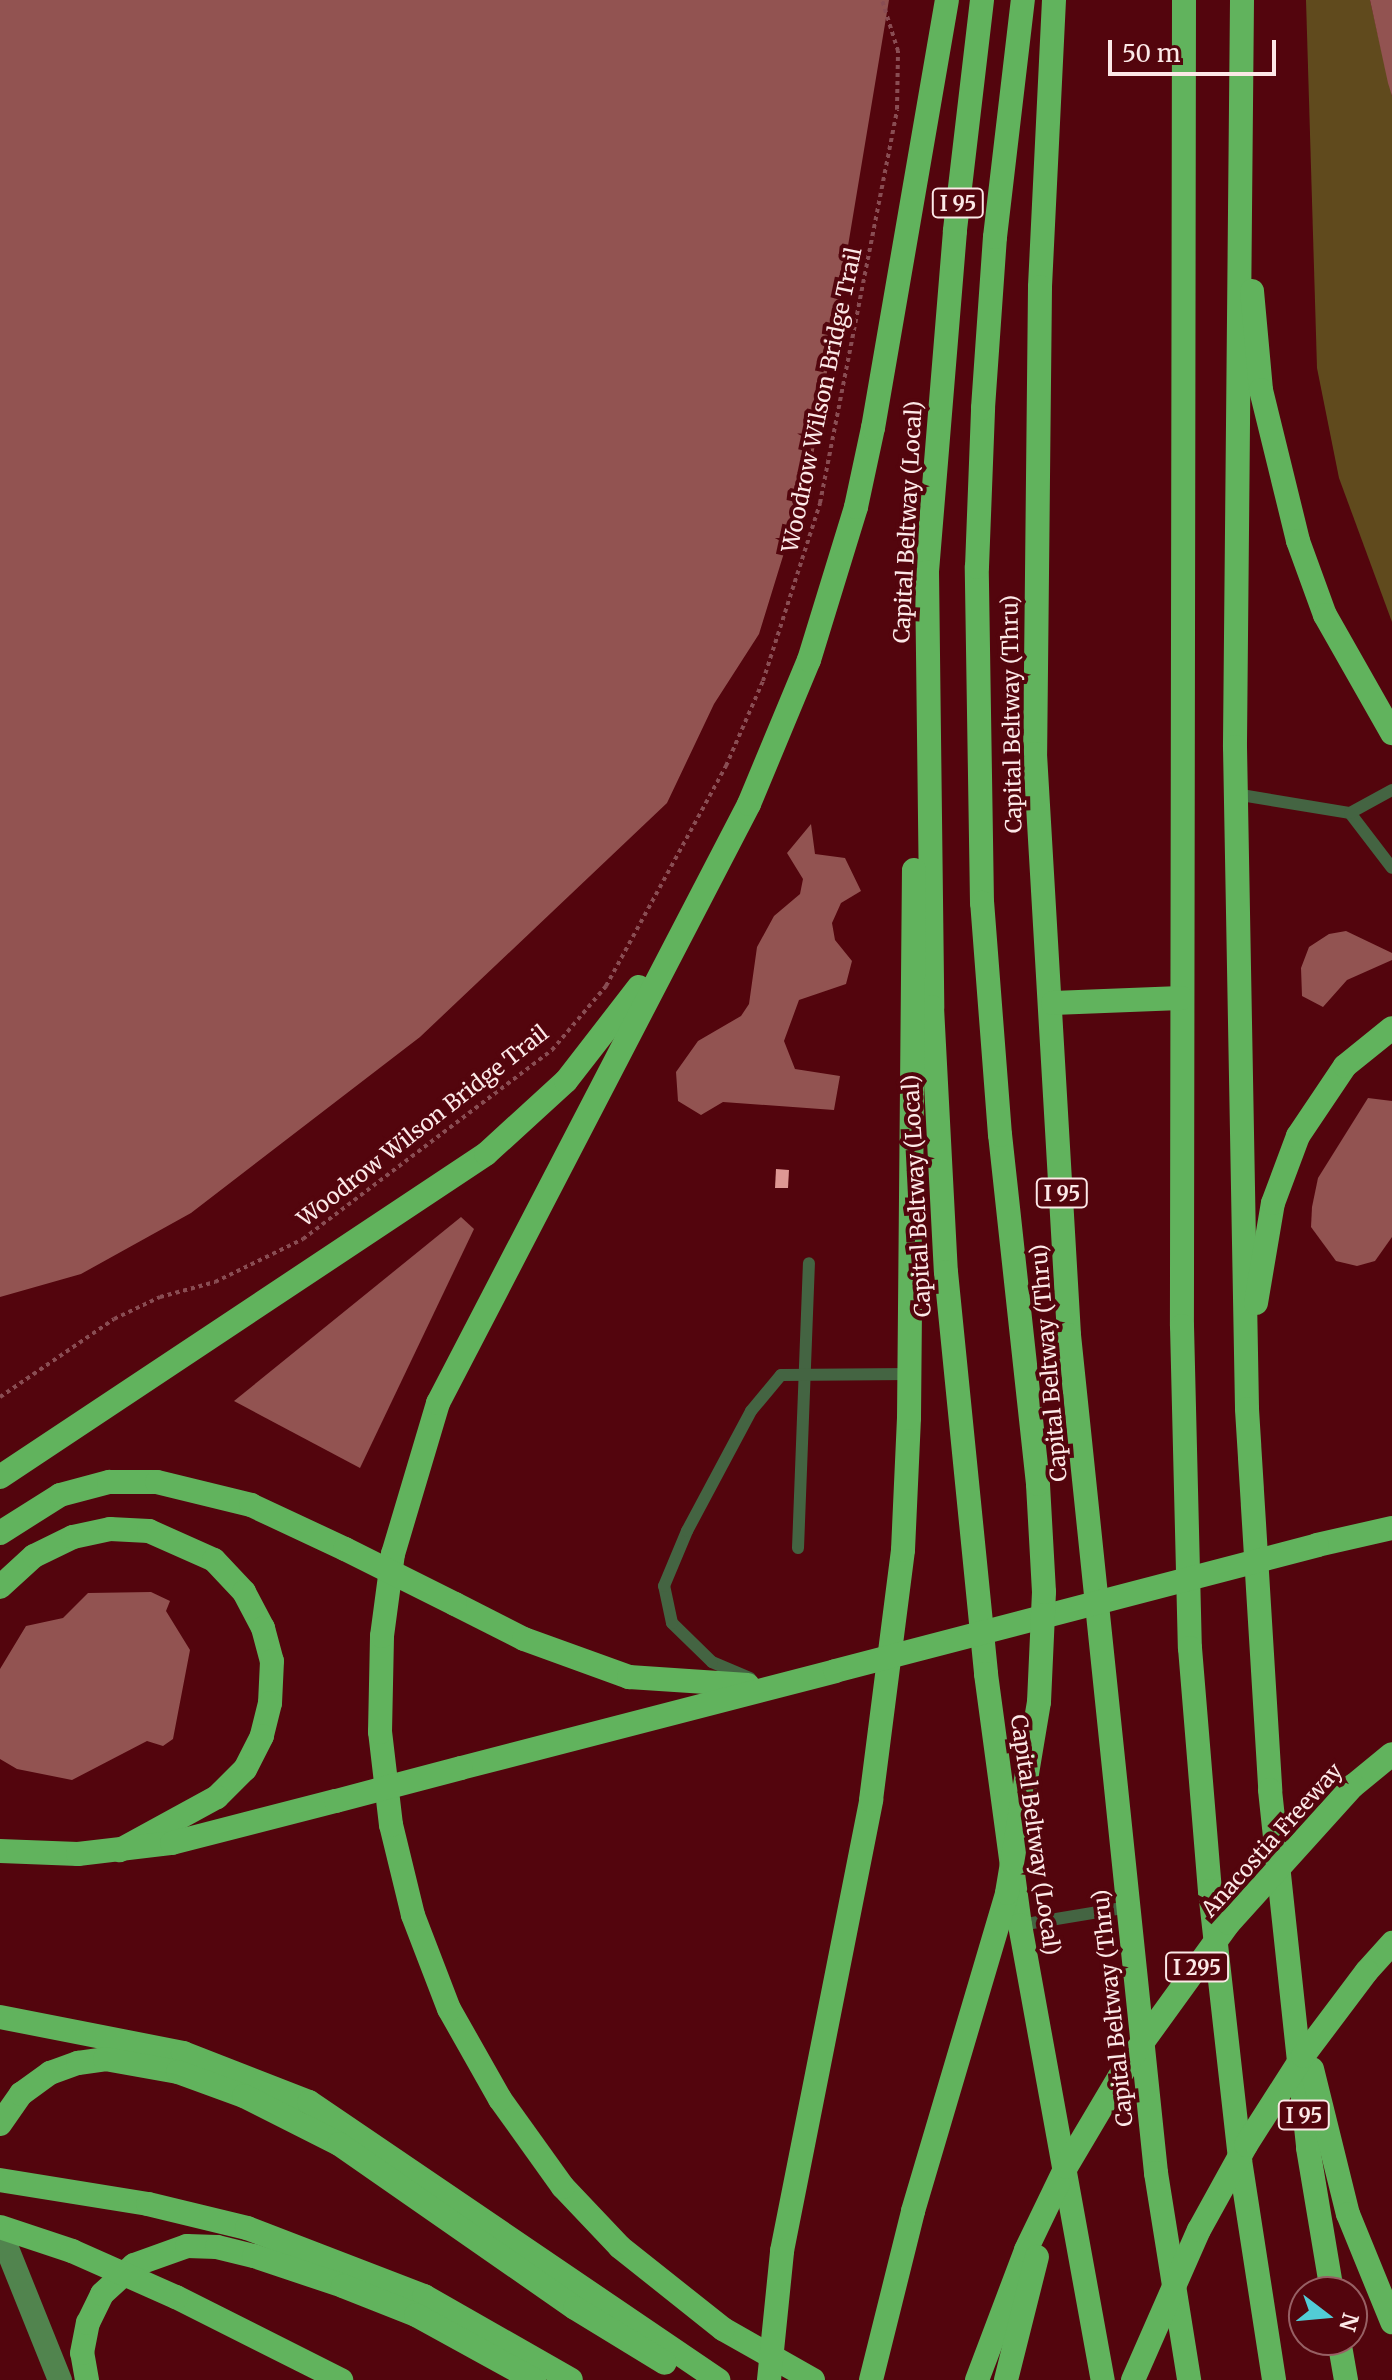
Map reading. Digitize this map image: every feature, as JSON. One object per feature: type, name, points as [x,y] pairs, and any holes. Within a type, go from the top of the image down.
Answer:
[{"type":"highway","points":[[813,2380],[723,2329],[620,2247],[563,2187],[500,2099],[449,2009],[413,1915],[391,1825],[380,1732],[382,1636],[393,1554],[438,1403],[781,735],[856,507],[947,0]]},
{"type":"highway","name":"Capital Beltway (Local)","points":[[982,0],[955,231],[927,572],[932,1007],[946,1272],[986,1674],[1020,1925],[1103,2380]]},
{"type":"highway","points":[[871,2380],[909,2226],[1007,1893],[1039,1702],[1044,1592],[1038,1484],[1000,1135],[982,903],[977,567],[983,408],[995,237],[1023,0]]},
{"type":"highway","name":"Capital Beltway (Thru)","points":[[1054,0],[1040,287],[1035,754],[1053,1003],[1069,1335],[1156,2173],[1189,2380]]},
{"type":"highway","points":[[1184,0],[1181,998],[1190,1648],[1210,1891],[1240,2160],[1274,2379]]},
{"type":"highway","name":"I 95","points":[[1242,0],[1235,794],[1247,1409],[1285,1937],[1308,2148],[1329,2276]]},
{"type":"highway","points":[[1242,173],[1261,390],[1275,460],[1325,615],[1392,733]]},
{"type":"highway","points":[[769,2380],[782,2251],[871,1800],[903,1550],[910,1374],[915,815],[927,572]]},
{"type":"highway","points":[[0,1477],[473,1163],[528,1118],[602,1040],[698,899]]},
{"type":"highway","points":[[1053,1003],[1181,998]]},
{"type":"highway","points":[[1247,1409],[1260,1273],[1284,1168],[1325,1091],[1366,1046],[1392,1028]]},
{"type":"highway","points":[[0,1493],[78,1428]]},
{"type":"highway","points":[[0,1533],[60,1495],[109,1482],[157,1482],[251,1505],[524,1639],[629,1677],[770,1685]]},
{"type":"highway","points":[[0,1851],[120,1850],[203,1836],[770,1685],[1392,1528]]},
{"type":"highway","points":[[0,1587],[34,1556],[73,1537],[110,1529],[149,1531],[214,1560],[244,1592],[263,1628],[272,1661],[270,1703],[262,1736],[245,1769],[217,1797],[120,1850]]},
{"type":"highway","name":"Anacostia Freeway","points":[[1066,2167],[1129,2061],[1229,1923],[1353,1786],[1392,1754]]},
{"type":"highway","points":[[1285,1937],[1338,2179],[1392,2322]]},
{"type":"highway","points":[[1133,2380],[1199,2230],[1246,2145],[1303,2056],[1392,1943]]},
{"type":"highway","points":[[0,2017],[121,2036],[183,2053],[309,2102],[718,2380]]},
{"type":"highway","points":[[0,2124],[21,2094],[50,2073],[105,2059],[178,2072],[244,2096],[339,2144],[575,2308],[696,2380]]},
{"type":"highway","points":[[977,2380],[1026,2250],[1066,2167]]},
{"type":"highway","points":[[1006,2380],[1066,2167]]},
{"type":"highway","points":[[0,2180],[47,2186],[247,2228],[347,2263],[500,2335],[571,2380]]},
{"type":"highway","points":[[0,2229],[72,2251],[176,2297],[341,2380]]},
{"type":"highway","points":[[87,2380],[82,2353],[88,2323],[102,2294],[134,2265],[187,2246],[242,2253],[343,2286],[416,2315],[534,2380]]},
{"type":"main road","points":[[0,2229],[60,2380]]},
{"type":"lane","points":[[1235,794],[1350,813],[1392,790]]},
{"type":"lane","points":[[1350,813],[1392,868]]},
{"type":"lane","points":[[798,1548],[809,1263]]},
{"type":"lane","points":[[770,1685],[712,1662],[688,1644],[668,1614],[664,1586],[674,1555],[751,1411],[781,1375],[807,1371],[910,1374]]},
{"type":"lane","points":[[1020,1925],[1129,1907]]},
{"type":"path","name":"Woodrow Wilson Bridge Trail","points":[[0,1397],[114,1319],[160,1297],[215,1282],[303,1239],[552,1050],[606,986],[726,766],[773,653],[820,503],[897,109],[898,51],[882,0]]},
{"type":"shaded area","points":[[0,0],[889,0],[812,462],[759,634],[714,704],[667,803],[420,1037],[191,1213],[81,1274],[0,1297]]},
{"type":"shaded area","points":[[1306,0],[1370,0],[1392,96],[1392,622],[1339,478],[1317,368]]},
{"type":"shaded area","points":[[1370,0],[1392,0],[1392,96],[1388,83]]},
{"type":"shaded area","points":[[811,824],[815,854],[845,858],[861,891],[841,903],[832,923],[835,940],[852,961],[846,984],[799,1000],[784,1041],[795,1069],[840,1076],[834,1110],[723,1102],[701,1115],[678,1101],[676,1072],[698,1041],[741,1016],[749,1004],[757,947],[774,916],[800,894],[803,879],[787,853]]},
{"type":"shaded area","points":[[1346,931],[1392,953],[1392,960],[1347,980],[1323,1007],[1302,996],[1301,968],[1309,947],[1329,934]]},
{"type":"shaded area","points":[[1368,1098],[1392,1101],[1392,1237],[1375,1261],[1357,1266],[1336,1261],[1311,1227],[1312,1207],[1318,1178]]},
{"type":"shaded area","points":[[461,1217],[474,1229],[360,1468],[234,1401]]},
{"type":"shaded area","points":[[151,1592],[170,1601],[166,1611],[190,1650],[173,1739],[163,1746],[147,1741],[72,1780],[17,1769],[0,1759],[0,1669],[26,1626],[63,1618],[88,1593]]},
{"type":"building","points":[[776,1169],[789,1170],[788,1188],[775,1188]]}]
